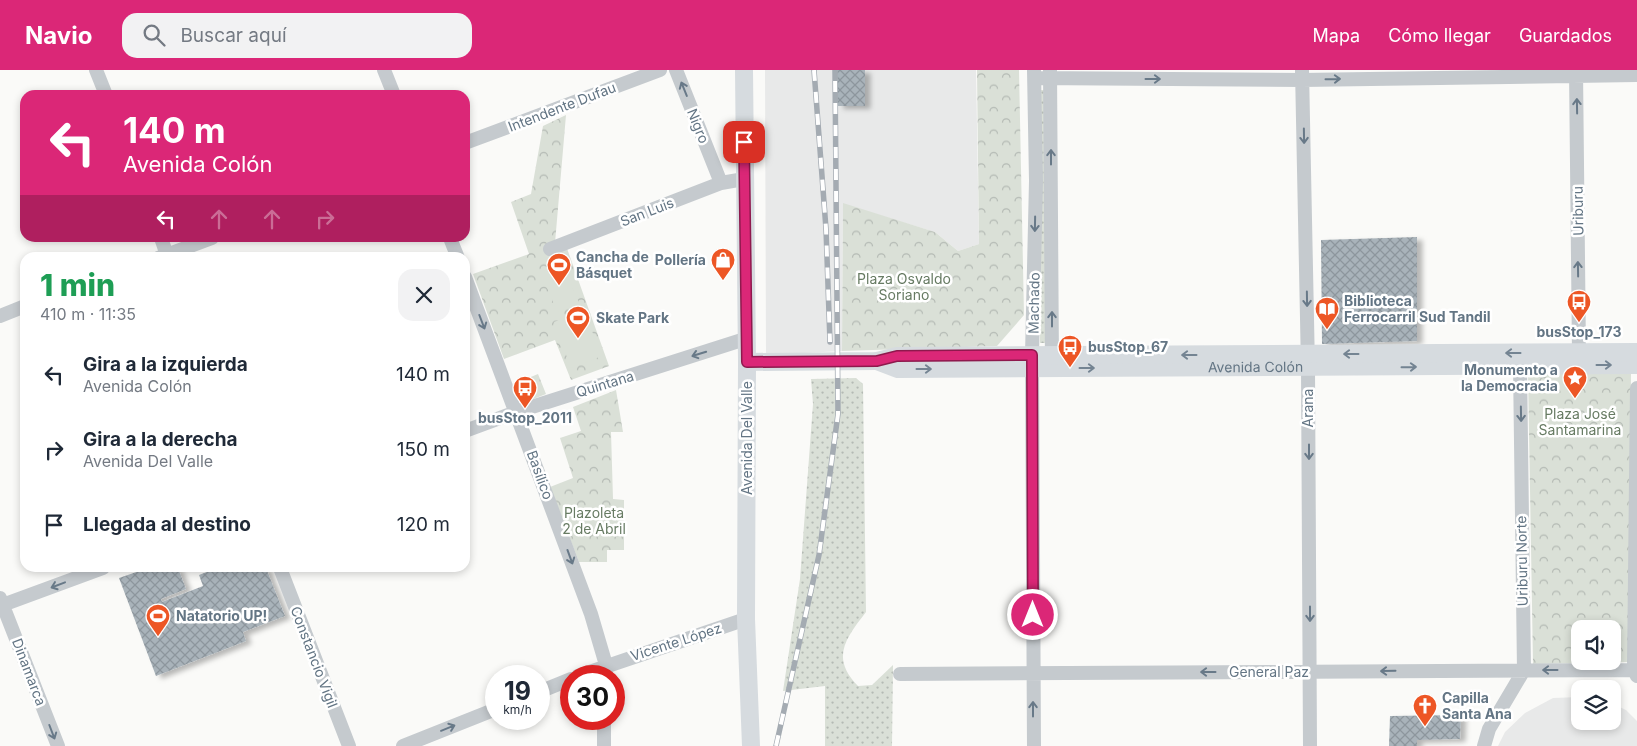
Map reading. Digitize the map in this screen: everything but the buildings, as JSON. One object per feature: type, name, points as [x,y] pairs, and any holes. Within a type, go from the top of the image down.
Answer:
[{"type":"main road","name":"Avenida Del Valle","points":[[744,70],[747,362],[746,619],[751,746]]},
{"type":"main road","name":"Avenida Colón","points":[[747,362],[877,361],[897,356],[1032,362],[1308,361],[1637,352]]},
{"type":"main road","name":"Avenida Colón","points":[[1308,361],[1520,366],[1637,365]]},
{"type":"street","points":[[96,70],[104,90]]},
{"type":"street","points":[[384,70],[392,90]]},
{"type":"street","name":"Intendente Dufau","points":[[470,141],[660,70]]},
{"type":"street","name":"Nigro","points":[[676,70],[721,183]]},
{"type":"street","points":[[1034,74],[1576,73],[1637,75]]},
{"type":"street","name":"Uriburu","points":[[1576,73],[1579,353]]},
{"type":"street","name":"Machado","points":[[1034,74],[1036,181],[1032,362],[1034,746]]},
{"type":"street","name":"Machado","points":[[1050,74],[1052,362]]},
{"type":"street","name":"Arana","points":[[1302,75],[1308,361],[1310,746]]},
{"type":"street","name":"San Luis","points":[[550,249],[721,183],[744,179]]},
{"type":"street","points":[[175,252],[202,242]]},
{"type":"street","name":"Basílico","points":[[470,290],[591,614],[604,665]]},
{"type":"street","points":[[0,316],[20,308]]},
{"type":"street","name":"Quintana","points":[[470,429],[516,412],[746,339]]},
{"type":"street","name":"Uriburu Norte","points":[[1520,366],[1524,670]]},
{"type":"street","points":[[1636,672],[1637,388]]},
{"type":"street","points":[[1,603],[91,572]]},
{"type":"street","name":"Constancio Vigil","points":[[282,572],[349,746]]},
{"type":"street","name":"Dinamarca","points":[[1,603],[58,746]]},
{"type":"street","name":"Vicente López","points":[[622,665],[746,619]]},
{"type":"street","points":[[1484,746],[1489,729],[1524,670]]},
{"type":"street","name":"General Paz","points":[[900,674],[1524,670],[1636,672]]},
{"type":"street","points":[[403,746],[485,713]]},
{"type":"street","points":[[604,730],[604,746]]},
{"type":"shaded area","points":[[765,70],[976,70],[979,244],[958,251],[935,232],[843,204],[842,351],[766,355]]},
{"type":"shaded area","points":[[1571,697],[1571,730],[1621,730],[1621,708],[1626,710],[1637,721],[1637,746],[1498,746],[1505,732],[1525,713],[1553,698]]},
{"type":"green space","name":"Plaza Osvaldo Soriano","points":[[977,70],[1019,70],[1024,315],[997,346],[842,351],[843,203],[935,232],[958,251],[979,244]]},
{"type":"green space","points":[[1041,90],[1046,90],[1045,343],[1040,343]]},
{"type":"green space","points":[[566,115],[555,243],[564,240],[609,366],[571,380],[555,340],[504,359],[473,274],[529,254],[511,202],[531,194],[543,126]]},
{"type":"green space","name":"Cancha de Básquet","points":[[562,261],[579,303],[557,312],[540,270]]},
{"type":"green space","name":"Skate Park","points":[[584,311],[602,356],[571,368],[554,322]]},
{"type":"green space","name":"Plaza José Santamarina","points":[[1631,370],[1629,662],[1621,662],[1621,620],[1571,620],[1571,663],[1533,664],[1528,372]]},
{"type":"green space","points":[[538,374],[546,394],[521,404],[514,384]]},
{"type":"green space","points":[[856,378],[863,384],[866,612],[847,639],[843,657],[849,676],[858,686],[872,685],[893,665],[892,746],[825,746],[825,686],[783,691],[800,579],[813,404],[811,379]]},
{"type":"green space","name":"Plazoleta 2 de Abril","points":[[616,390],[623,432],[611,432],[613,499],[624,500],[624,550],[607,550],[607,562],[579,562],[550,487],[573,478],[560,438],[581,431],[573,407]]},
{"type":"railway","points":[[814,70],[826,229],[830,342]]},
{"type":"railway","points":[[776,746],[819,555],[838,414],[835,70]]},
{"type":"place","name":"Pollería","points":[[723,281]]},
{"type":"place","name":"Cancha de Básquet","points":[[559,286]]},
{"type":"place","name":"busStop_173","points":[[1579,323]]},
{"type":"place","name":"Biblioteca Ferrocarril Sud Tandil","points":[[1327,330]]},
{"type":"place","name":"Skate Park","points":[[578,339]]},
{"type":"place","name":"busStop_67","points":[[1070,368]]},
{"type":"place","name":"Monumento a la Democracia","points":[[1575,399]]},
{"type":"place","name":"busStop_2011","points":[[525,409]]},
{"type":"place","name":"Natatorio UP!","points":[[158,637]]},
{"type":"place","name":"Capilla Santa Ana","points":[[1425,727]]},
{"type":"route","points":[[744,142],[747,362],[877,361],[897,356],[1032,355],[1033,615]]}]
